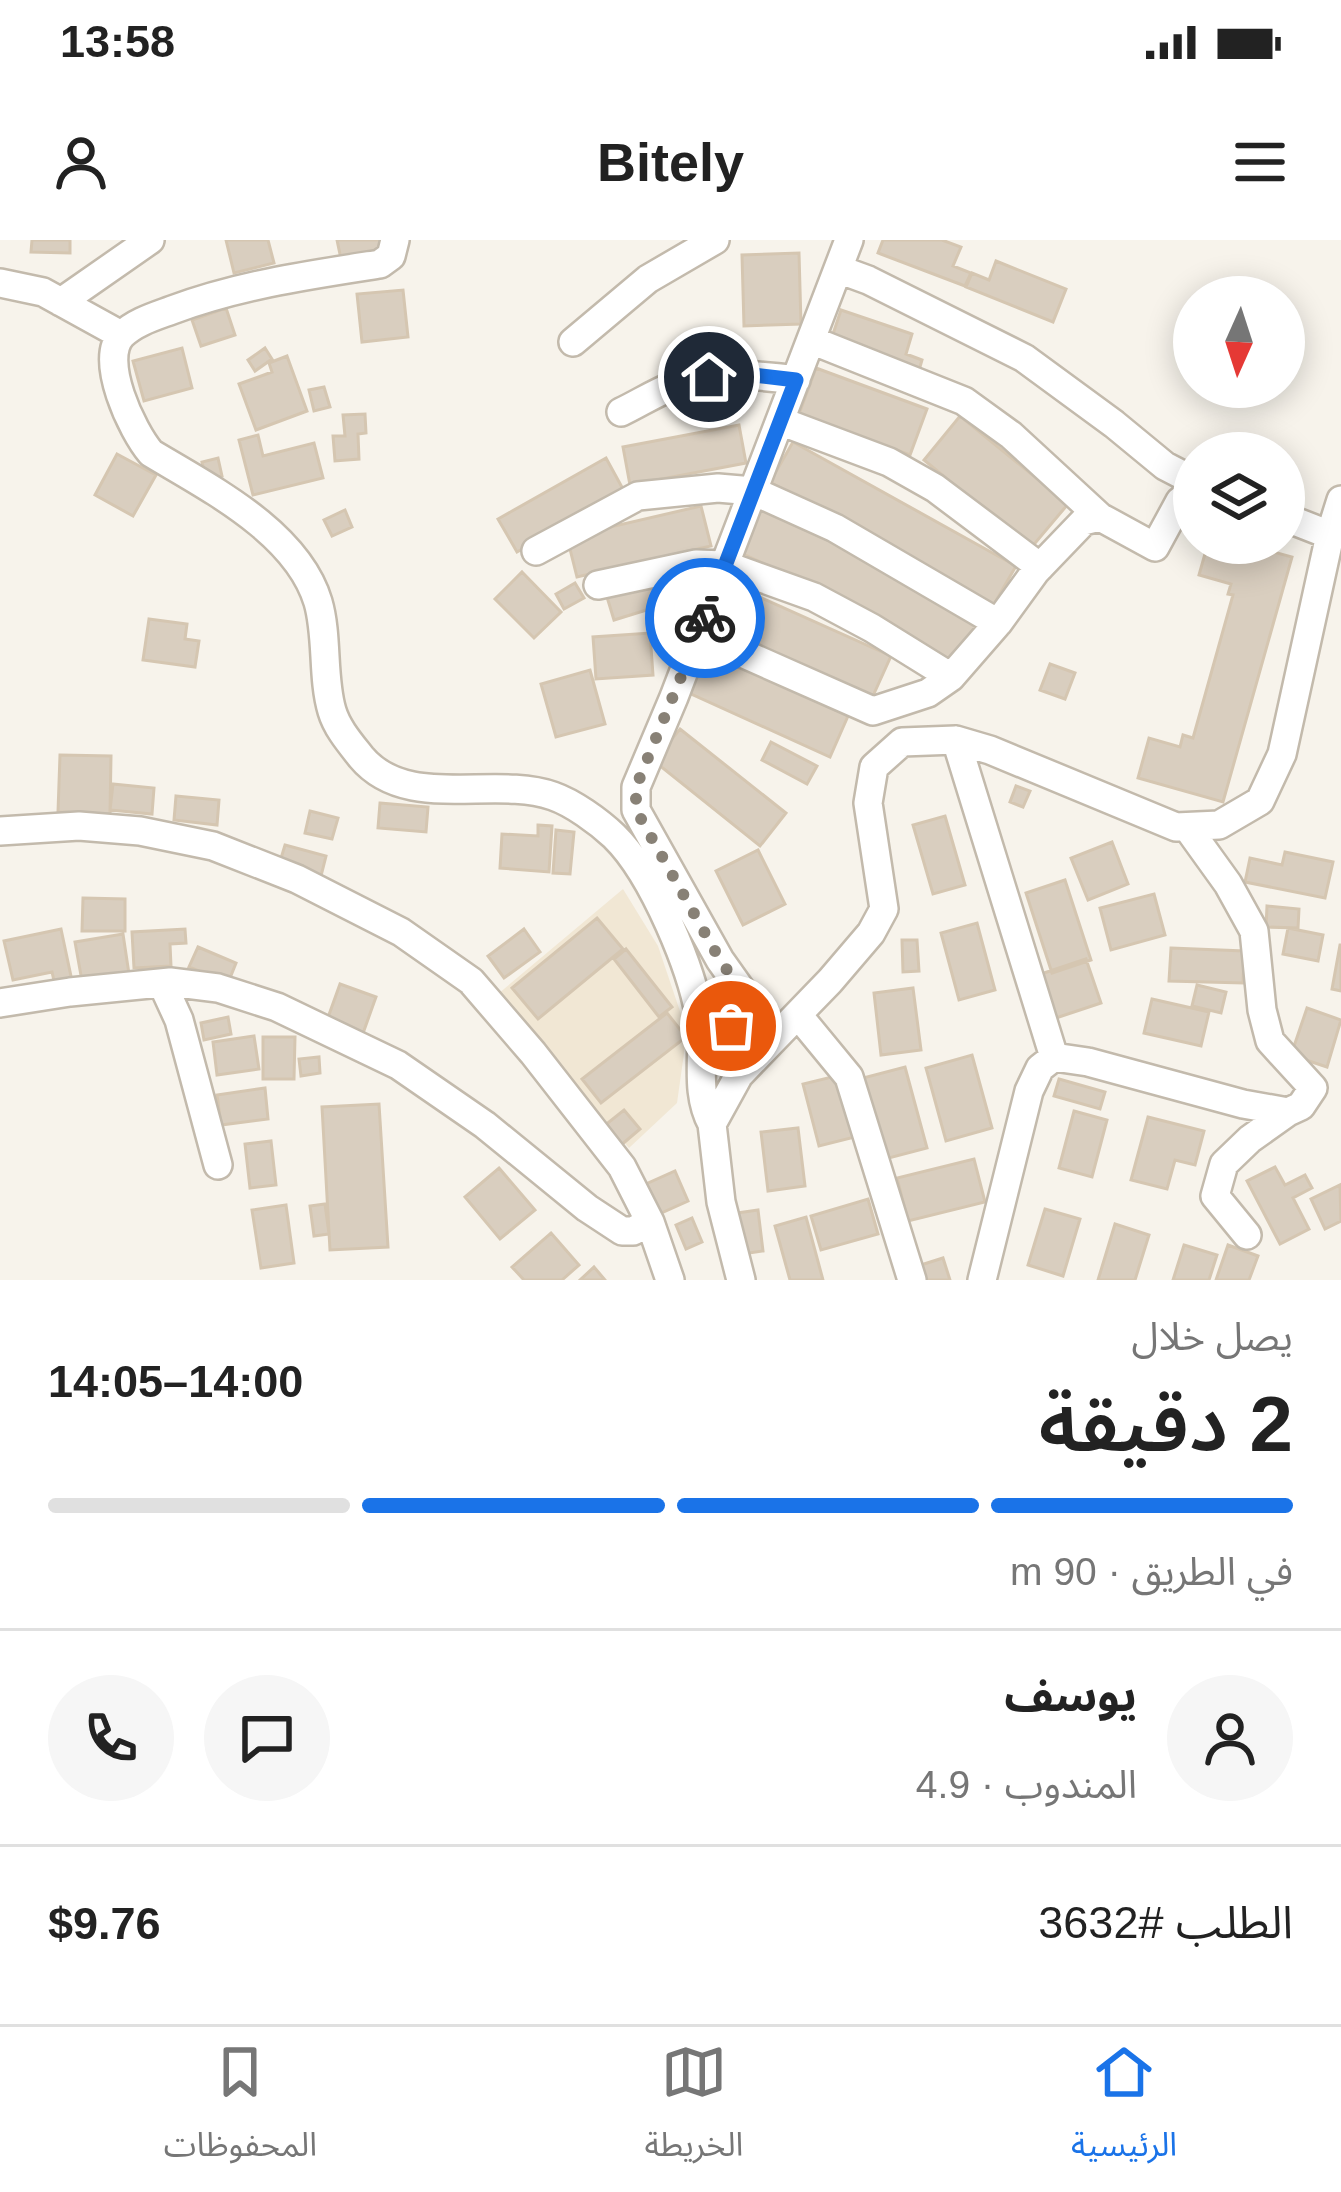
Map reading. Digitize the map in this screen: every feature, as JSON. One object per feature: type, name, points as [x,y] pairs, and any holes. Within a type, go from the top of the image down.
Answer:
[{"type":"street","points":[[61,302],[150,240]]},
{"type":"street","points":[[395,240],[392,256],[380,264],[272,281],[204,298],[146,320],[121,335],[112,354],[121,396],[139,439],[151,453],[266,528],[295,559],[318,600],[332,711],[367,764],[415,787],[513,788],[554,796],[615,837],[645,879],[694,985],[702,1045],[701,1091],[712,1124],[721,1202],[741,1280]]},
{"type":"street","points":[[573,342],[648,280],[715,240]]},
{"type":"street","points":[[702,1045],[731,1026],[742,1011],[742,991],[636,810],[636,787],[849,240]]},
{"type":"street","points":[[838,269],[1024,358],[1173,470]]},
{"type":"street","points":[[0,284],[43,292],[121,335]]},
{"type":"street","points":[[811,340],[964,401],[1011,435],[1100,517],[1155,548],[1173,514]]},
{"type":"street","points":[[621,412],[676,384],[709,377],[796,380]]},
{"type":"street","points":[[780,421],[889,462],[935,488],[1040,567]]},
{"type":"street","points":[[536,551],[638,496],[718,488],[754,491],[835,527],[998,623]]},
{"type":"street","points":[[712,1124],[739,1076],[871,933],[884,909],[868,803],[874,767],[902,742],[956,740],[990,750],[1176,827],[1219,825],[1260,801],[1282,754],[1341,500]]},
{"type":"street","points":[[699,634],[873,711],[928,693],[951,677],[1040,567],[1084,521],[1100,517]]},
{"type":"street","points":[[1305,526],[1330,536]]},
{"type":"street","points":[[598,584],[696,565],[725,565],[814,597],[951,677]]},
{"type":"street","points":[[956,740],[1054,1057]]},
{"type":"street","points":[[0,831],[79,826],[140,831],[213,846],[297,879],[401,932],[471,982],[622,1167],[650,1222],[670,1280]]},
{"type":"street","points":[[1187,827],[1228,884],[1254,932],[1270,1041],[1313,1088],[1301,1106],[1250,1139],[1224,1164],[1215,1196],[1247,1235]]},
{"type":"street","points":[[0,1003],[162,983],[218,988],[277,1007],[398,1065],[622,1231],[650,1222]]},
{"type":"street","points":[[162,983],[179,1020],[218,1165]]},
{"type":"street","points":[[798,1015],[849,1077],[912,1280]]},
{"type":"street","points":[[982,1280],[1029,1091],[1040,1068],[1054,1057],[1288,1112]]},
{"type":"shaded area","points":[[623,889],[658,946],[687,1032],[677,1103],[629,1148],[498,994]]},
{"type":"building","points":[[32,240],[70,240],[70,253],[31,252]]},
{"type":"building","points":[[226,240],[268,240],[274,263],[234,273]]},
{"type":"building","points":[[337,240],[380,240],[382,251],[341,259]]},
{"type":"building","points":[[883,240],[942,240],[961,247],[953,266],[971,273],[965,286],[878,253]]},
{"type":"building","points":[[799,253],[801,324],[744,326],[742,255]]},
{"type":"building","points":[[996,261],[1066,289],[1053,322],[966,287],[972,273],[989,280]]},
{"type":"building","points":[[403,290],[408,337],[362,342],[357,294]]},
{"type":"building","points":[[226,308],[235,335],[201,346],[192,320]]},
{"type":"building","points":[[841,310],[912,334],[906,354],[922,360],[918,374],[830,343]]},
{"type":"building","points":[[182,348],[192,388],[144,401],[133,361]]},
{"type":"building","points":[[265,348],[272,359],[255,371],[248,360]]},
{"type":"building","points":[[287,356],[307,411],[256,430],[239,384],[272,372],[269,363]]},
{"type":"building","points":[[816,368],[927,409],[910,455],[799,414]]},
{"type":"building","points":[[324,387],[330,407],[314,411],[309,390]]},
{"type":"building","points":[[365,414],[366,433],[358,434],[359,459],[335,461],[333,436],[345,436],[343,415]]},
{"type":"building","points":[[960,416],[1068,504],[1031,548],[924,460]]},
{"type":"building","points":[[739,425],[746,463],[630,485],[623,447]]},
{"type":"building","points":[[258,435],[263,456],[314,443],[323,478],[253,495],[239,440]]},
{"type":"building","points":[[793,442],[1016,566],[993,606],[770,482]]},
{"type":"building","points":[[117,454],[156,475],[133,516],[95,495]]},
{"type":"building","points":[[218,458],[222,476],[206,479],[202,462]]},
{"type":"building","points":[[606,458],[624,491],[517,552],[498,519]]},
{"type":"building","points":[[701,506],[711,546],[577,577],[567,537]]},
{"type":"building","points":[[759,509],[880,564],[978,626],[951,667],[859,608],[743,554]]},
{"type":"building","points":[[345,510],[352,527],[332,536],[324,520]]},
{"type":"building","points":[[1202,564],[1290,564],[1223,802],[1138,778],[1149,738],[1180,747],[1183,735],[1193,738],[1233,595],[1228,594],[1231,584],[1199,575]]},
{"type":"building","points":[[522,572],[561,612],[534,638],[495,599]]},
{"type":"building","points":[[659,581],[666,604],[614,620],[607,597]]},
{"type":"building","points":[[575,583],[584,598],[564,609],[556,594]]},
{"type":"building","points":[[733,585],[891,656],[872,698],[714,627]]},
{"type":"building","points":[[149,619],[187,624],[185,639],[199,641],[195,667],[143,660]]},
{"type":"building","points":[[661,627],[677,628],[675,652],[659,650]]},
{"type":"building","points":[[650,633],[653,675],[596,679],[593,637]]},
{"type":"building","points":[[708,652],[848,716],[830,757],[689,693]]},
{"type":"building","points":[[1050,664],[1075,673],[1065,699],[1040,690]]},
{"type":"building","points":[[590,670],[605,724],[556,737],[541,684]]},
{"type":"building","points":[[680,729],[786,813],[760,846],[654,761]]},
{"type":"building","points":[[771,742],[817,766],[807,784],[762,760]]},
{"type":"building","points":[[60,755],[111,756],[110,814],[58,812]]},
{"type":"building","points":[[113,784],[154,788],[152,814],[110,810]]},
{"type":"building","points":[[1016,786],[1030,791],[1023,807],[1010,802]]},
{"type":"building","points":[[176,796],[219,800],[217,825],[174,820]]},
{"type":"building","points":[[380,803],[428,807],[426,832],[378,828]]},
{"type":"building","points":[[310,811],[338,818],[332,839],[305,833]]},
{"type":"building","points":[[945,816],[965,885],[933,894],[913,825]]},
{"type":"building","points":[[538,825],[552,826],[549,872],[500,868],[502,834],[538,836]]},
{"type":"building","points":[[556,830],[574,832],[570,874],[553,873]]},
{"type":"building","points":[[1112,842],[1128,884],[1088,900],[1071,858]]},
{"type":"building","points":[[285,845],[326,856],[321,876],[279,865]]},
{"type":"building","points":[[758,850],[785,904],[743,925],[716,871]]},
{"type":"building","points":[[1285,852],[1333,862],[1325,898],[1245,882],[1250,858],[1282,865]]},
{"type":"building","points":[[1065,880],[1091,960],[1052,973],[1026,893]]},
{"type":"building","points":[[1154,894],[1165,935],[1111,950],[1100,908]]},
{"type":"building","points":[[83,898],[125,899],[125,931],[82,931]]},
{"type":"building","points":[[1267,906],[1299,909],[1298,928],[1266,927]]},
{"type":"building","points":[[597,918],[623,949],[538,1019],[512,988]]},
{"type":"building","points":[[977,923],[995,990],[959,1000],[941,933]]},
{"type":"building","points":[[1288,928],[1323,935],[1318,961],[1283,954]]},
{"type":"building","points":[[61,929],[72,981],[55,985],[52,972],[13,980],[4,941]]},
{"type":"building","points":[[185,929],[186,943],[170,944],[171,966],[134,968],[132,932]]},
{"type":"building","points":[[524,929],[540,952],[504,978],[488,956]]},
{"type":"building","points":[[123,934],[129,974],[82,981],[75,942]]},
{"type":"building","points":[[902,940],[917,940],[919,971],[903,972]]},
{"type":"building","points":[[1341,945],[1341,991],[1332,989]]},
{"type":"building","points":[[198,947],[236,963],[228,983],[189,967]]},
{"type":"building","points":[[1171,948],[1244,951],[1243,983],[1169,981]]},
{"type":"building","points":[[626,949],[672,1007],[659,1017],[614,959]]},
{"type":"building","points":[[1086,959],[1101,1003],[1053,1019],[1038,975]]},
{"type":"building","points":[[340,984],[376,997],[362,1036],[326,1023]]},
{"type":"building","points":[[1197,985],[1226,992],[1221,1013],[1192,1006]]},
{"type":"building","points":[[913,988],[921,1050],[881,1055],[874,993]]},
{"type":"building","points":[[1152,999],[1209,1012],[1201,1046],[1144,1033]]},
{"type":"building","points":[[1307,1008],[1341,1020],[1327,1067],[1291,1055]]},
{"type":"building","points":[[667,1013],[686,1037],[601,1103],[582,1079]]},
{"type":"building","points":[[228,1017],[231,1034],[204,1040],[201,1023]]},
{"type":"building","points":[[254,1036],[259,1069],[217,1075],[213,1042]]},
{"type":"building","points":[[263,1037],[295,1037],[294,1079],[263,1079]]},
{"type":"building","points":[[972,1055],[992,1128],[946,1141],[926,1068]]},
{"type":"building","points":[[319,1057],[320,1073],[301,1076],[299,1059]]},
{"type":"building","points":[[905,1067],[927,1148],[885,1159],[863,1078]]},
{"type":"building","points":[[840,1075],[855,1137],[819,1146],[803,1084]]},
{"type":"building","points":[[1059,1079],[1105,1092],[1100,1109],[1054,1096]]},
{"type":"building","points":[[265,1088],[268,1119],[221,1125],[217,1095]]},
{"type":"building","points":[[379,1104],[388,1247],[330,1250],[322,1107]]},
{"type":"building","points":[[624,1110],[640,1129],[620,1146],[604,1126]]},
{"type":"building","points":[[1074,1111],[1107,1120],[1092,1177],[1059,1168]]},
{"type":"building","points":[[1148,1117],[1204,1131],[1195,1165],[1175,1160],[1167,1189],[1131,1180]]},
{"type":"building","points":[[798,1128],[805,1186],[768,1191],[761,1132]]},
{"type":"building","points":[[271,1141],[276,1185],[250,1188],[245,1144]]},
{"type":"building","points":[[974,1159],[985,1202],[908,1221],[897,1178]]},
{"type":"building","points":[[1275,1167],[1285,1185],[1305,1175],[1312,1188],[1293,1198],[1309,1229],[1280,1244],[1247,1181]]},
{"type":"building","points":[[499,1168],[535,1210],[500,1239],[465,1197]]},
{"type":"building","points":[[675,1171],[688,1201],[659,1214],[646,1184]]},
{"type":"building","points":[[1340,1185],[1341,1221],[1325,1229],[1311,1199]]},
{"type":"building","points":[[868,1199],[878,1234],[821,1250],[811,1216]]},
{"type":"building","points":[[325,1204],[329,1234],[314,1236],[310,1206]]},
{"type":"building","points":[[286,1205],[294,1263],[261,1268],[252,1210]]},
{"type":"building","points":[[1045,1209],[1080,1219],[1063,1276],[1028,1265]]},
{"type":"building","points":[[758,1210],[763,1251],[742,1254],[737,1213]]},
{"type":"building","points":[[806,1217],[823,1280],[790,1280],[775,1226]]},
{"type":"building","points":[[692,1218],[702,1242],[686,1249],[676,1225]]},
{"type":"building","points":[[1115,1224],[1149,1235],[1135,1280],[1098,1280]]},
{"type":"building","points":[[551,1233],[579,1265],[562,1280],[524,1280],[512,1267]]},
{"type":"building","points":[[1184,1245],[1217,1255],[1209,1280],[1173,1280]]},
{"type":"building","points":[[1228,1245],[1258,1256],[1249,1280],[1216,1280]]},
{"type":"building","points":[[943,1258],[950,1280],[908,1280],[905,1270]]},
{"type":"building","points":[[594,1267],[605,1280],[580,1280]]},
{"type":"way so far","points":[[705,618],[636,787],[636,810],[742,991],[742,1011],[731,1026]]},
{"type":"route","points":[[705,618],[796,380],[709,377]]}]
